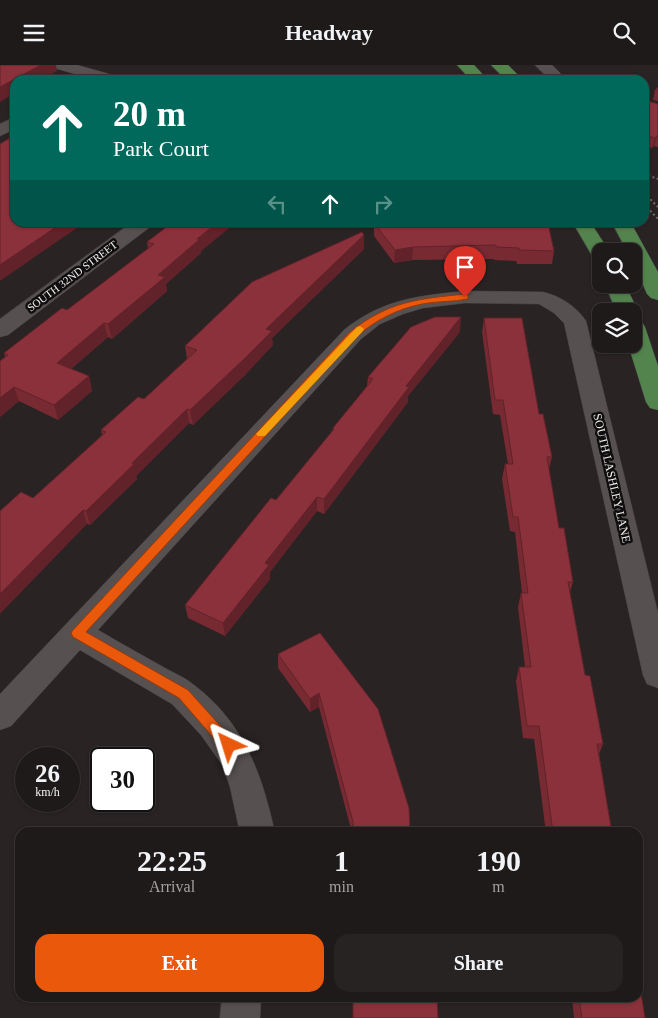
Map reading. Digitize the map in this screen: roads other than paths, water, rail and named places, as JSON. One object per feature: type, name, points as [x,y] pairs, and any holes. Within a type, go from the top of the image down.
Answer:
[{"type":"main road","points":[[465,65],[475,75]]},
{"type":"main road","points":[[499,65],[510,75]]},
{"type":"main road","points":[[584,227],[594,243]]},
{"type":"main road","points":[[623,227],[658,294]]},
{"type":"main road","points":[[642,352],[658,402]]},
{"type":"street","points":[[59,65],[86,75]]},
{"type":"street","points":[[543,65],[554,75]]},
{"type":"street","name":"SOUTH 32ND STREET","points":[[0,330],[138,227]]},
{"type":"street","name":"SOUTH LASHLEY LANE","points":[[77,633],[354,334],[372,319],[395,309],[422,302],[465,297],[543,298],[562,308],[575,321],[658,675]]},
{"type":"street","points":[[0,716],[77,633],[184,694],[229,745],[249,791],[257,827]]},
{"type":"street","points":[[240,1018],[242,1002]]}]
